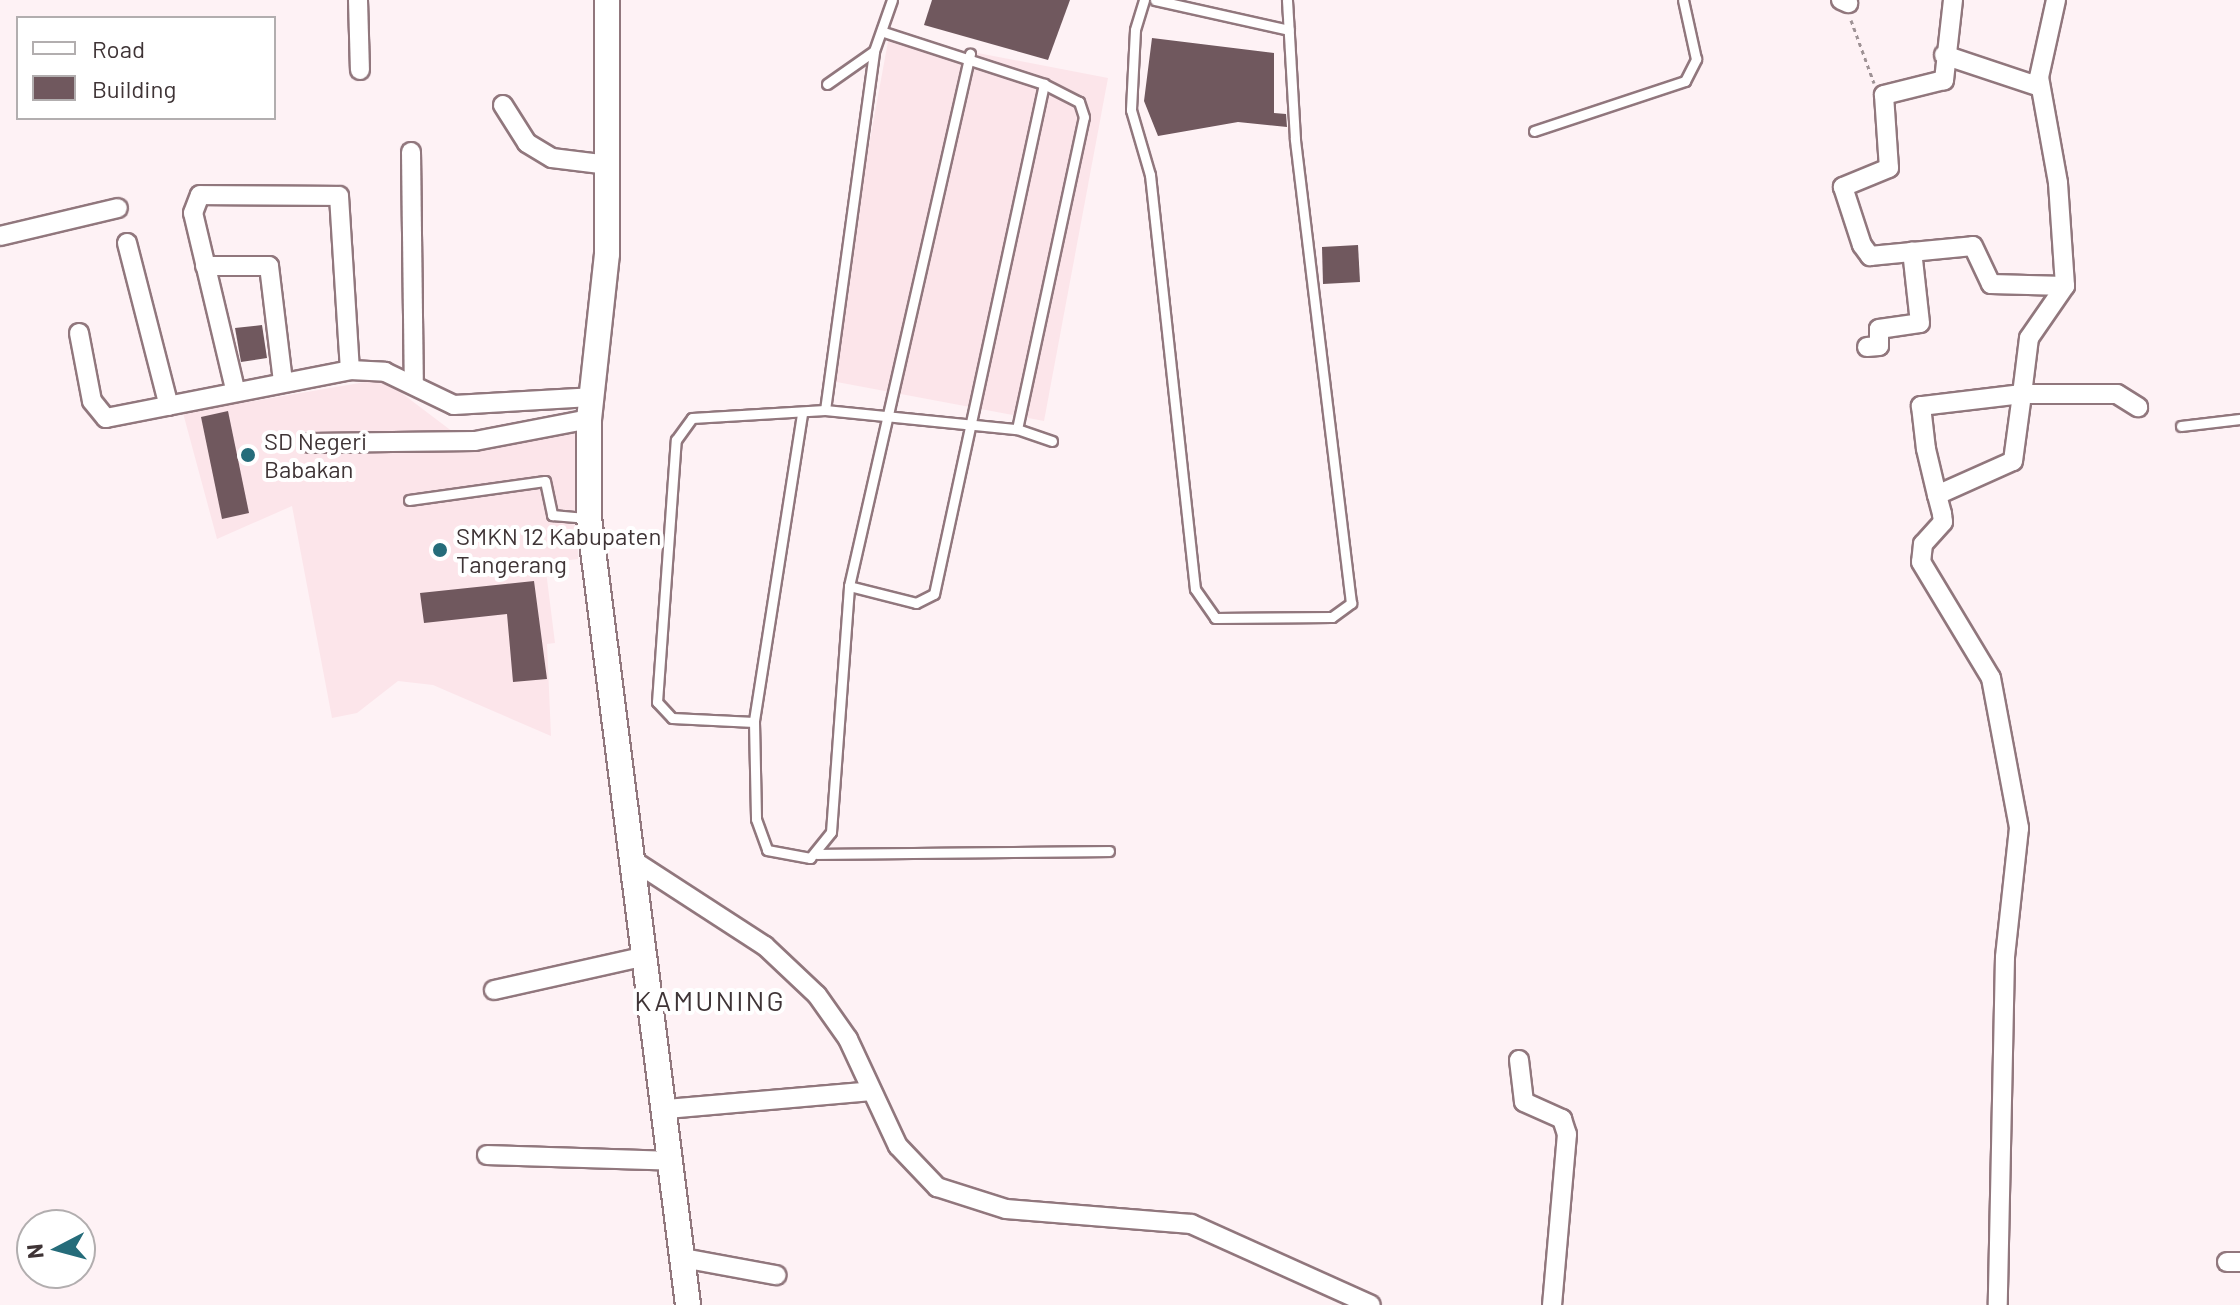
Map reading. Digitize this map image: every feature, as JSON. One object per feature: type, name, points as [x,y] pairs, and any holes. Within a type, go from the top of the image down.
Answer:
[{"type":"street","points":[[358,0],[360,70]]},
{"type":"street","points":[[607,0],[609,165],[590,408],[589,518],[614,735],[667,1109],[688,1305]]},
{"type":"street","points":[[1953,0],[1940,83],[1887,92],[1889,168],[1843,187],[1867,254],[1973,246],[1991,284],[2065,286]]},
{"type":"street","points":[[1937,495],[2013,461],[2029,338],[2065,286],[2058,183],[2040,87],[2056,0]]},
{"type":"street","points":[[1944,55],[2040,87]]},
{"type":"street","points":[[503,105],[527,143],[552,158],[609,165]]},
{"type":"street","points":[[411,152],[414,385]]},
{"type":"street","points":[[235,389],[205,266],[196,196],[339,196],[350,370]]},
{"type":"street","points":[[0,236],[118,208]]},
{"type":"street","points":[[127,243],[169,406]]},
{"type":"street","points":[[1867,347],[1879,346],[1879,329],[1920,323],[1912,251]]},
{"type":"street","points":[[205,266],[269,266],[283,381]]},
{"type":"street","points":[[79,333],[100,414],[113,419],[235,389],[350,370],[385,372],[454,405],[590,408]]},
{"type":"street","points":[[1998,1305],[2005,957],[2019,828],[1991,678],[1921,562],[1923,544],[1943,527],[1921,406],[2022,394],[2117,394],[2138,407]]},
{"type":"street","points":[[310,443],[475,441],[590,408]]},
{"type":"street","points":[[634,861],[765,946],[817,995],[911,1164],[954,1195],[1006,1209],[1191,1224],[1371,1305]]},
{"type":"street","points":[[494,990],[646,956]]},
{"type":"street","points":[[1519,1060],[1524,1102],[1562,1119],[1567,1134],[1552,1305]]},
{"type":"street","points":[[667,1109],[871,1091]]},
{"type":"street","points":[[487,1155],[673,1161]]},
{"type":"street","points":[[683,1258],[776,1275]]},
{"type":"lane","points":[[825,410],[874,51],[884,32],[892,0]]},
{"type":"lane","points":[[1144,0],[1131,110],[1150,175],[1195,589],[1215,618],[1332,617],[1351,603],[1287,0]]},
{"type":"lane","points":[[1155,0],[1289,30]]},
{"type":"lane","points":[[1534,131],[1685,81],[1696,59],[1683,0]]},
{"type":"lane","points":[[884,32],[970,54],[1079,102],[1084,117],[1017,429]]},
{"type":"lane","points":[[827,84],[874,51]]},
{"type":"lane","points":[[817,854],[831,832],[849,586],[885,415],[970,54]]},
{"type":"lane","points":[[849,586],[916,603],[934,594],[974,424],[1044,84]]},
{"type":"lane","points":[[754,722],[672,718],[657,702],[676,440],[705,412],[802,414],[825,410],[885,415],[1017,429],[1052,441]]},
{"type":"lane","points":[[802,414],[754,722],[762,840],[776,856],[1109,851]]},
{"type":"lane","points":[[2181,426],[2240,419]]},
{"type":"lane","points":[[409,500],[545,481],[552,515],[589,518]]},
{"type":"path","points":[[1845,1],[1865,73],[1887,92]]},
{"type":"shaded area","points":[[889,36],[1108,78],[1044,421],[826,380]]},
{"type":"shaded area","name":"SMKN 12 Kabupaten Tangerang","points":[[383,379],[457,435],[576,414],[578,559],[545,563],[555,643],[547,644],[551,736],[433,685],[398,681],[357,713],[332,718],[292,506],[217,539],[183,413]]},
{"type":"building","points":[[932,0],[1070,0],[1048,60],[924,25]]},
{"type":"building","points":[[1152,38],[1274,53],[1274,113],[1286,114],[1287,127],[1238,122],[1158,136],[1144,101]]},
{"type":"building","points":[[1358,245],[1360,282],[1323,284],[1322,247]]},
{"type":"building","points":[[262,325],[267,358],[241,362],[235,328]]},
{"type":"building","points":[[228,411],[249,513],[222,519],[201,417]]},
{"type":"building","points":[[534,581],[547,679],[513,682],[507,614],[424,623],[420,593]]},
{"type":"place","name":"SD Negeri Babakan","points":[[248,455]]},
{"type":"place","name":"SMKN 12 Kabupaten Tangerang","points":[[440,550]]},
{"type":"district","name":"KAMUNING","points":[[710,1000]]}]
